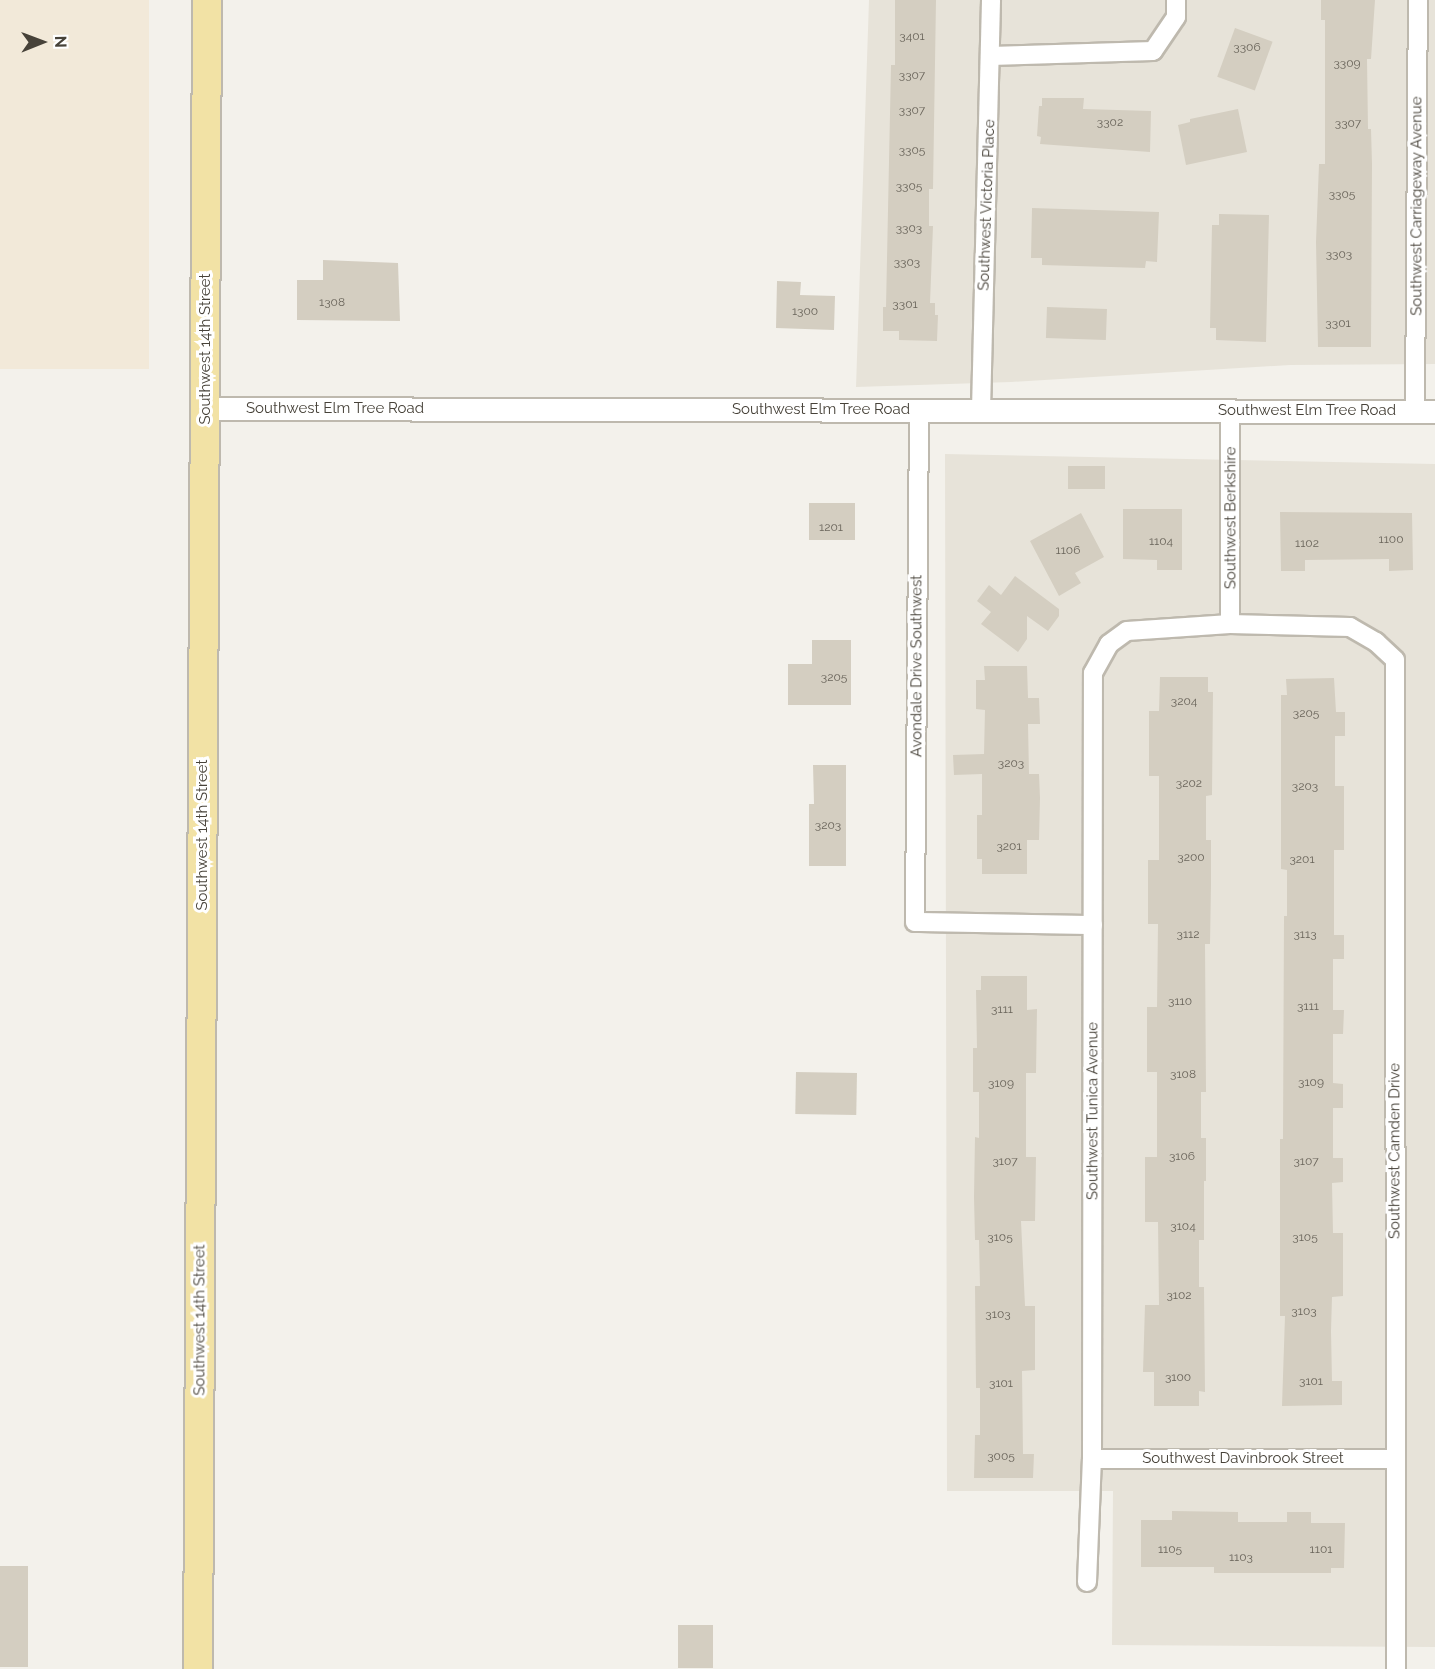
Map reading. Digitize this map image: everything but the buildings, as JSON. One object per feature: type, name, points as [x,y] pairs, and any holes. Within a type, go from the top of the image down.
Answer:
[{"type":"main road","name":"Southwest 14th Street","points":[[198,1669],[207,0]]},
{"type":"street","name":"Southwest Victoria Place","points":[[981,410],[991,0]]},
{"type":"street","points":[[991,56],[1153,51],[1176,17],[1176,0]]},
{"type":"street","name":"Southwest Carriageway Avenue","points":[[1418,0],[1425,412]]},
{"type":"street","name":"Southwest Elm Tree Road","points":[[206,409],[1425,412]]},
{"type":"street","name":"Avondale Drive Southwest","points":[[919,410],[915,922],[1093,925]]},
{"type":"street","name":"Southwest Berkshire","points":[[1230,411],[1230,624]]},
{"type":"street","name":"Southwest Camden Drive","points":[[1108,644],[1127,631],[1230,624],[1350,627],[1376,642],[1395,660],[1396,1669]]},
{"type":"street","name":"Southwest Tunica Avenue","points":[[1087,1582],[1092,1459],[1094,673],[1108,644]]},
{"type":"street","name":"Southwest Davinbrook Street","points":[[1092,1459],[1394,1459]]},
{"type":"shaded area","points":[[0,0],[149,0],[149,369],[0,369]]},
{"type":"shaded area","points":[[869,0],[1435,0],[1435,364],[1290,365],[1011,382],[856,387]]},
{"type":"shaded area","points":[[945,454],[1435,464],[1435,1647],[1112,1645],[1113,1491],[947,1491]]}]
